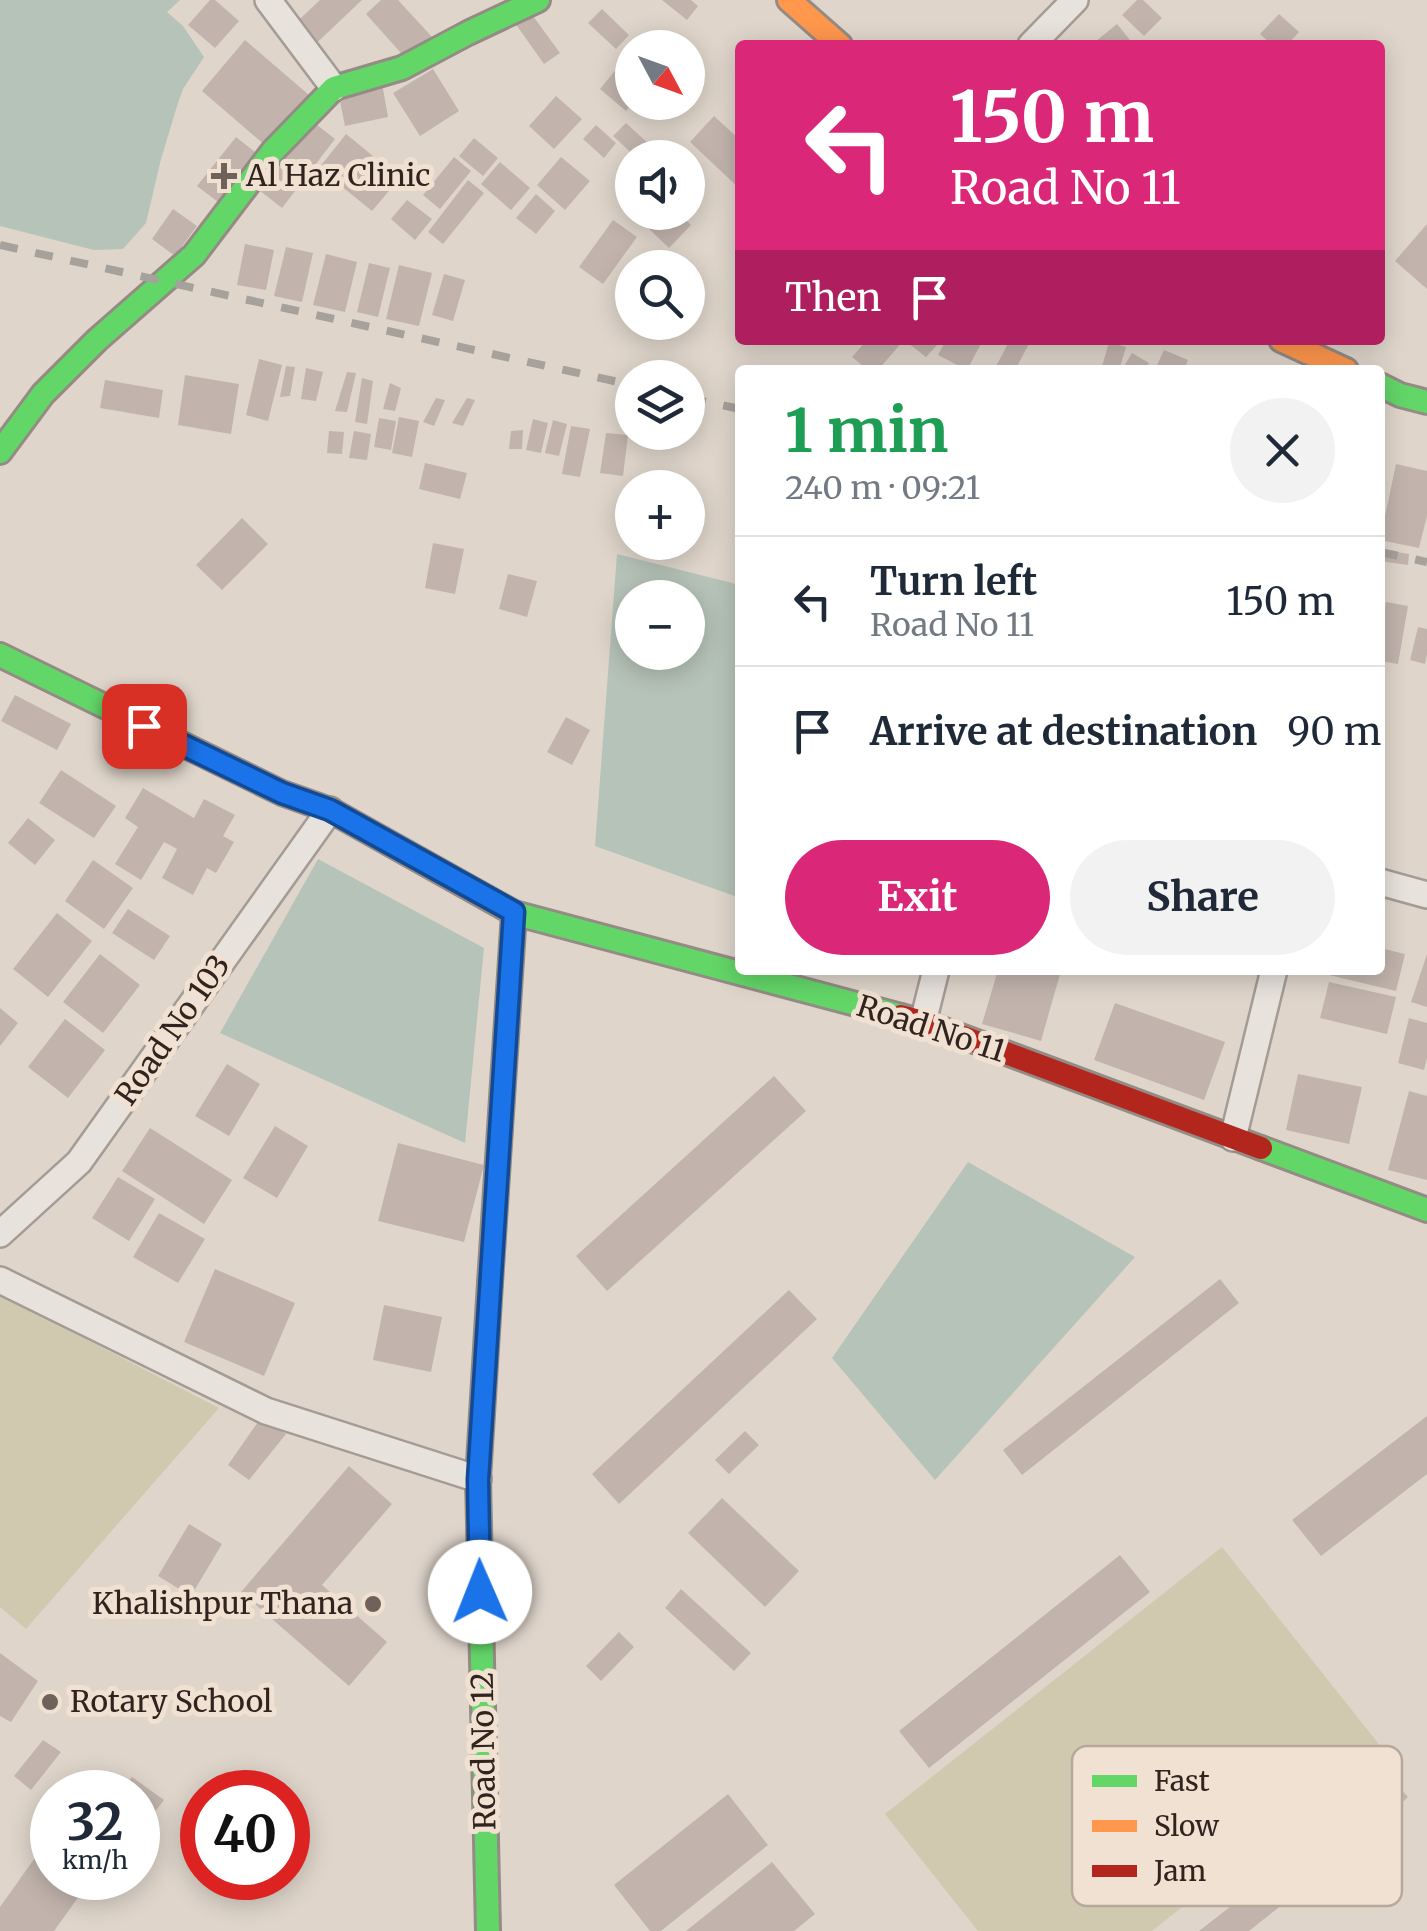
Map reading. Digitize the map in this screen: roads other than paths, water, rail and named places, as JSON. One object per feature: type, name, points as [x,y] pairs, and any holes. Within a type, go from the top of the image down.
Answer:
[{"type":"main road","points":[[0,452],[43,394],[149,292],[194,256],[273,151],[334,88],[402,68],[538,0]]},
{"type":"main road","points":[[789,0],[834,40]]},
{"type":"main road","points":[[1292,345],[1335,365]]},
{"type":"main road","points":[[1385,388],[1427,402]]},
{"type":"main road","name":"Road No 11","points":[[0,655],[282,793],[330,810],[514,912],[735,971]]},
{"type":"main road","name":"Road No 12","points":[[488,1931],[478,1480],[514,912]]},
{"type":"main road","name":"Road No 11","points":[[748,975],[923,1022],[1427,1210]]},
{"type":"street","points":[[268,0],[334,88]]},
{"type":"street","points":[[1036,40],[1076,0]]},
{"type":"street","name":"Road No 103","points":[[0,1234],[79,1162],[330,810]]},
{"type":"street","points":[[1385,883],[1427,895]]},
{"type":"street","points":[[923,1022],[935,975]]},
{"type":"street","points":[[1233,1138],[1273,975]]},
{"type":"street","points":[[0,1280],[266,1411],[478,1480]]},
{"type":"railway","points":[[0,245],[615,381]]},
{"type":"railway","points":[[705,402],[735,408]]},
{"type":"railway","points":[[1385,553],[1427,562]]},
{"type":"place","name":"Al Haz Clinic","points":[[224,176]]},
{"type":"place","name":"Khalishpur Thana","points":[[373,1604]]},
{"type":"place","name":"Rotary School","points":[[50,1702]]}]
